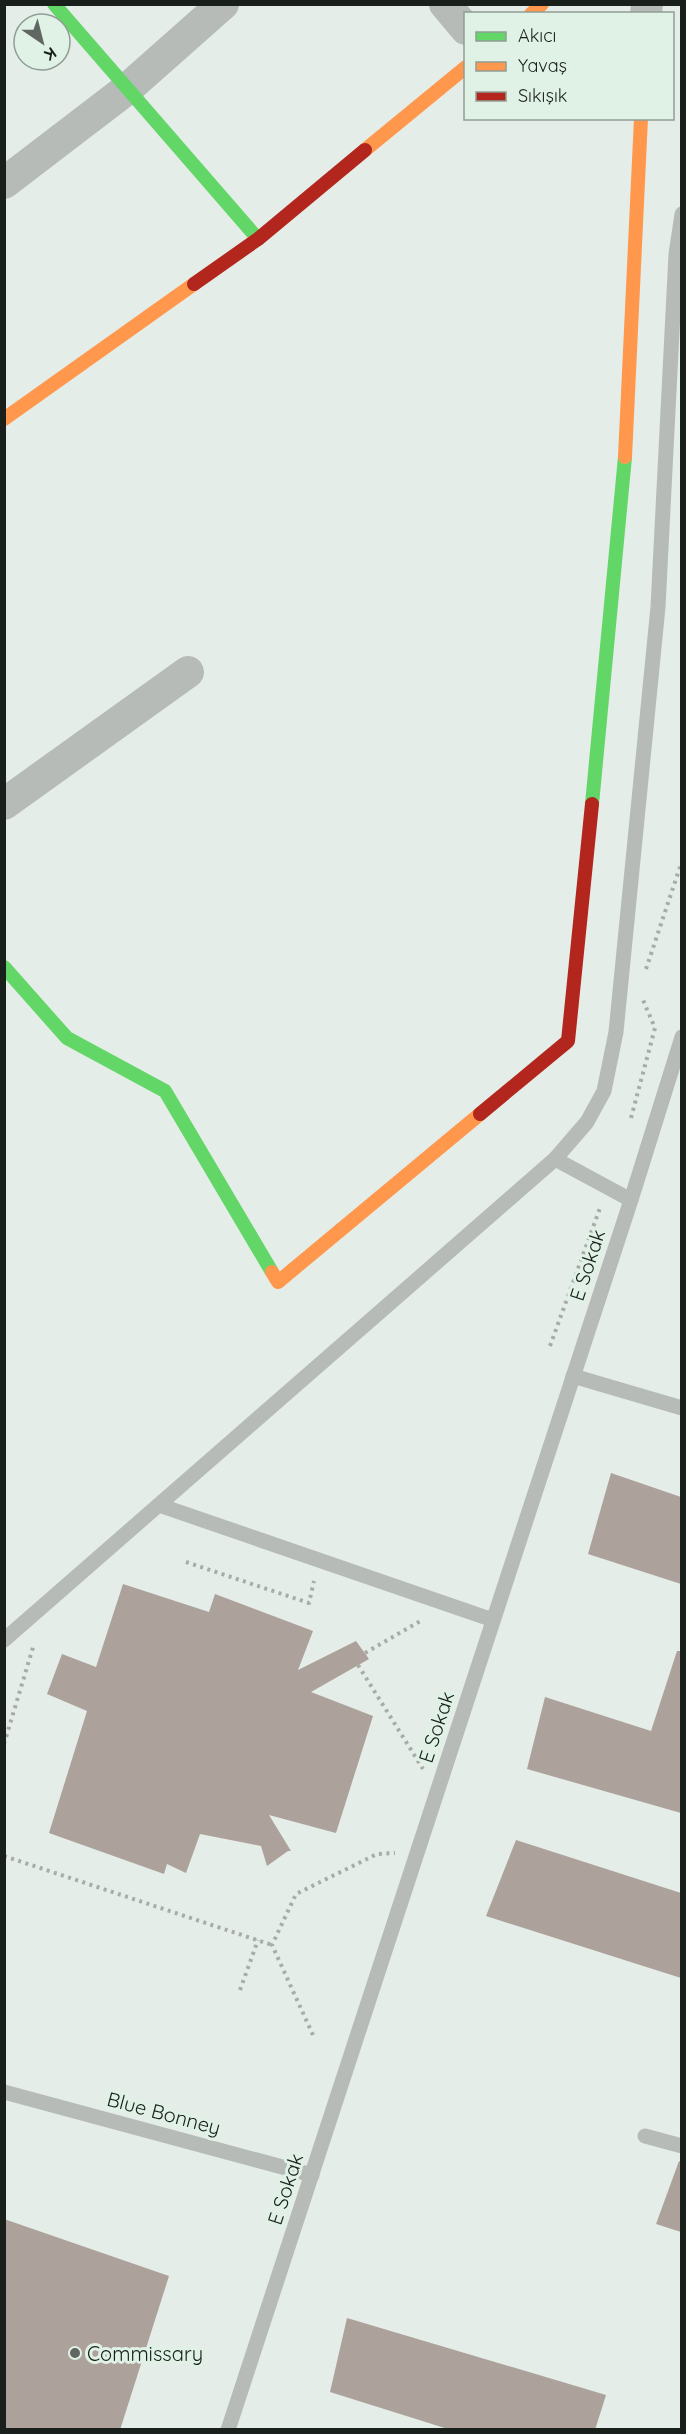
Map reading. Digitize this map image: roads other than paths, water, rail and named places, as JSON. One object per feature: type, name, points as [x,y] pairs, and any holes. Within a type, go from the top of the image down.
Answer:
[{"type":"street","points":[[54,4],[258,239]]},
{"type":"street","points":[[4,183],[127,89],[223,4]]},
{"type":"street","points":[[445,4],[464,28]]},
{"type":"street","points":[[5,417],[258,239],[464,68]]},
{"type":"street","points":[[4,968],[68,1038],[165,1091],[278,1282],[568,1041],[624,486],[641,120]]},
{"type":"street","points":[[4,804],[188,672]]},
{"type":"lane","points":[[4,1640],[555,1160],[587,1122],[604,1091],[616,1032],[658,607],[676,254],[681,214]]},
{"type":"lane","name":"E Sokak","points":[[228,2430],[631,1200],[681,1037]]},
{"type":"lane","points":[[555,1160],[631,1200]]},
{"type":"lane","points":[[573,1376],[681,1408]]},
{"type":"lane","points":[[159,1505],[493,1620]]},
{"type":"lane","name":"Blue Bonney","points":[[4,2092],[312,2175]]},
{"type":"lane","points":[[645,2136],[681,2146]]},
{"type":"place","name":"Commissary","points":[[75,2353]]}]
